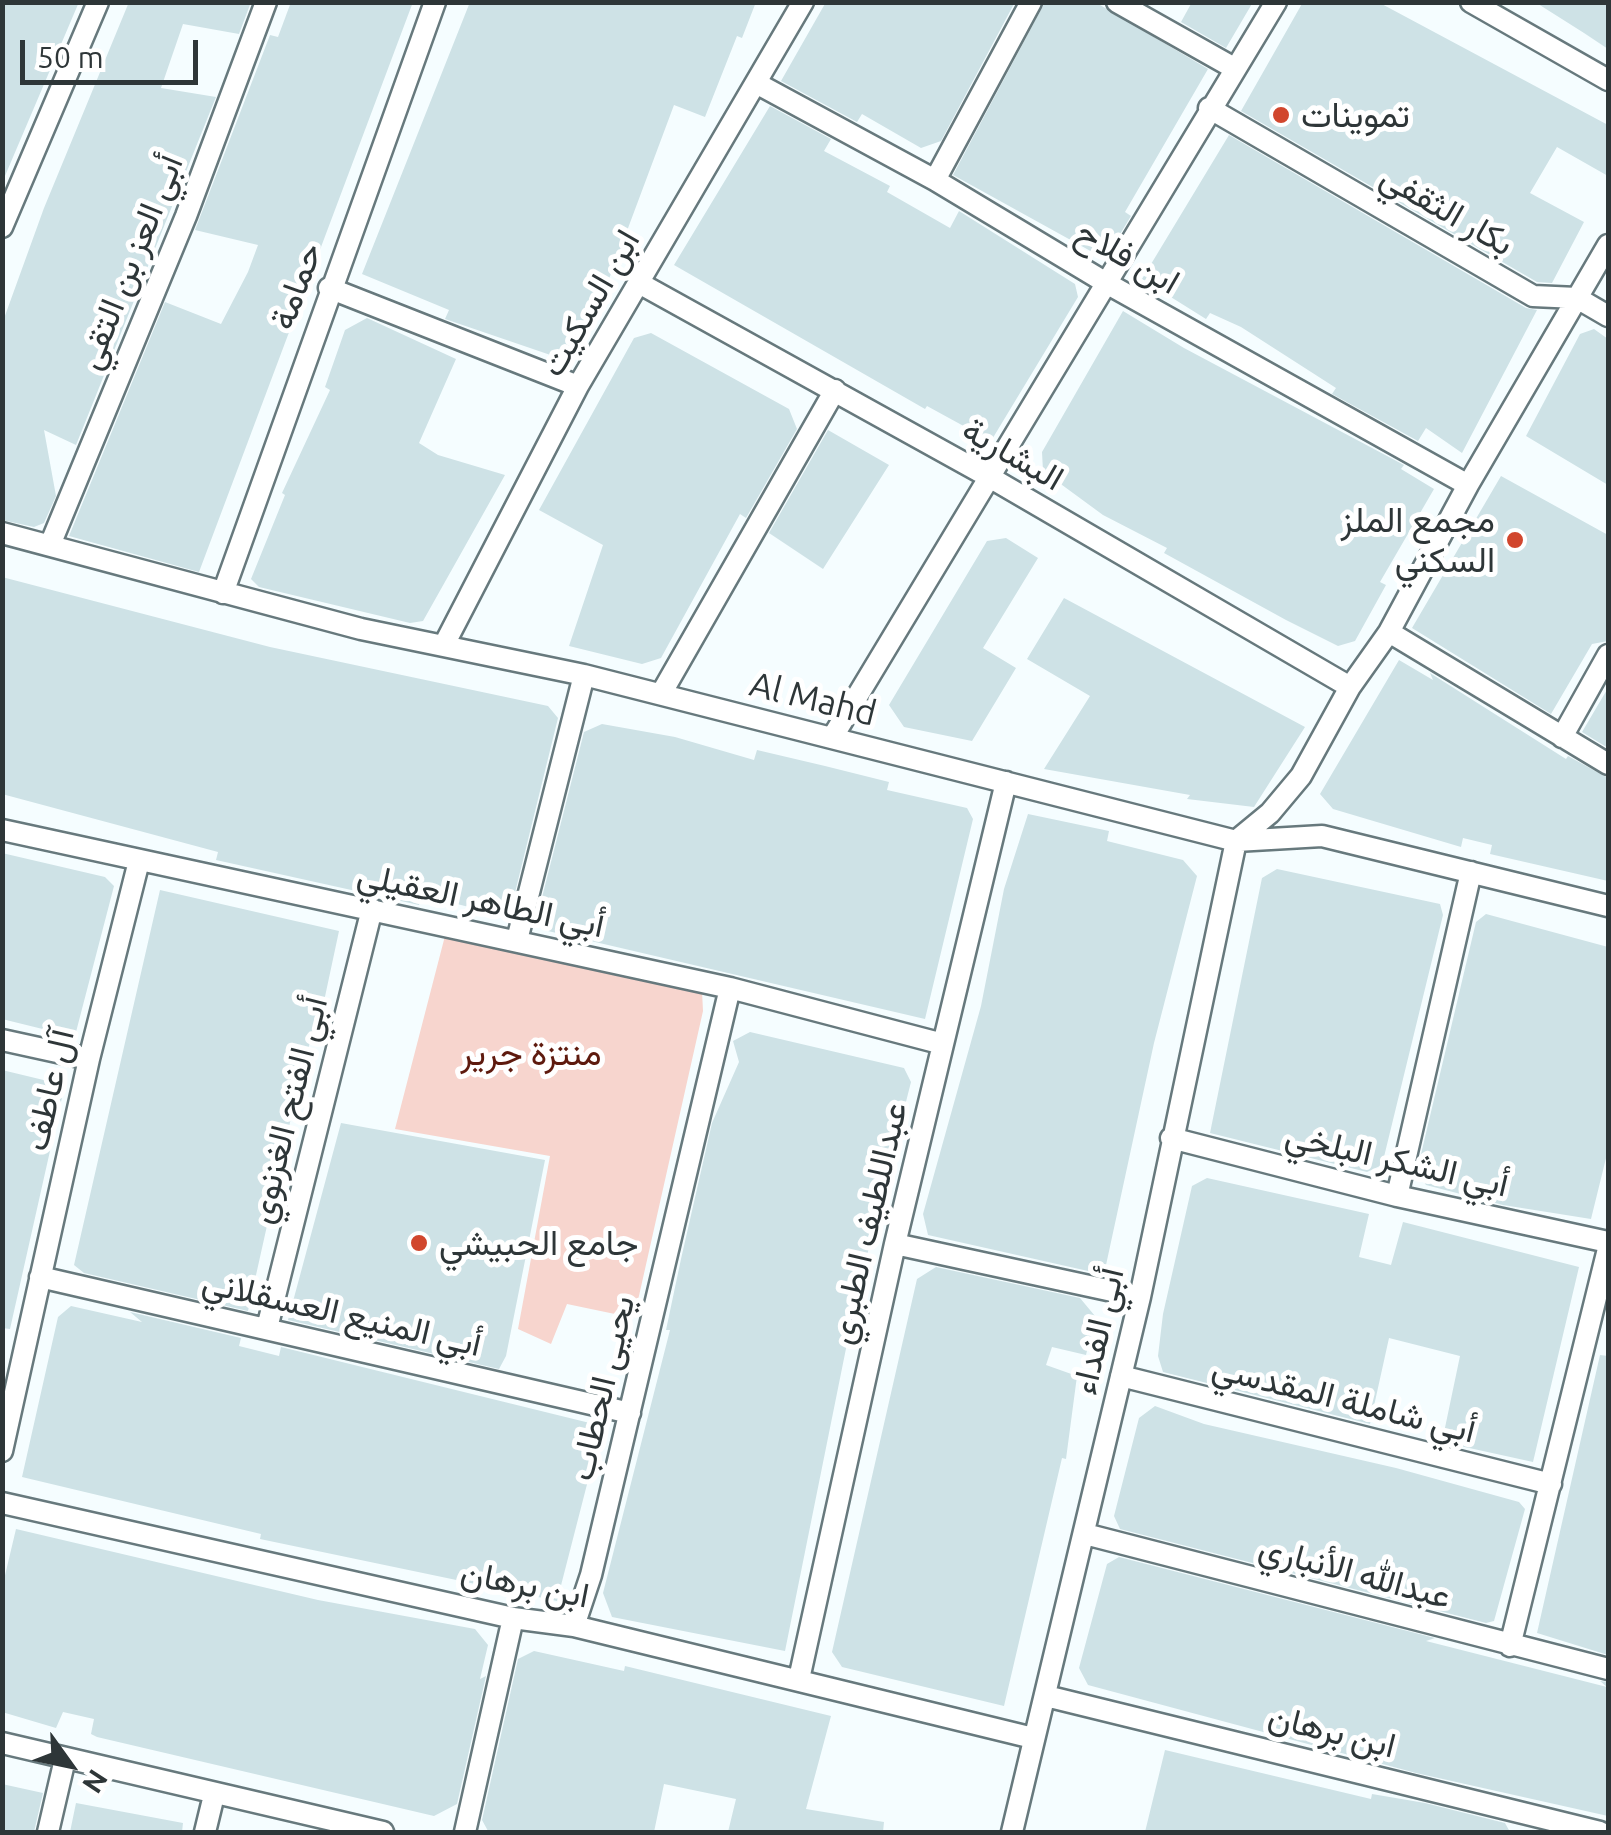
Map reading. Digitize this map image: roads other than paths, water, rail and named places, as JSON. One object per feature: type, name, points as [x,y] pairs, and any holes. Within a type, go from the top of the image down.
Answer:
[{"type":"street","points":[[2,228],[98,2]]},
{"type":"street","name":"أبي العز بن التقي","points":[[50,545],[186,216],[266,2]]},
{"type":"street","name":"حمامة","points":[[223,593],[329,288],[435,2]]},
{"type":"street","name":"ابن السكيت","points":[[445,644],[578,386],[803,2]]},
{"type":"street","points":[[935,180],[1030,2]]},
{"type":"street","points":[[1117,2],[1234,68]]},
{"type":"street","points":[[832,738],[1276,2]]},
{"type":"street","points":[[1471,2],[1508,11],[1608,80]]},
{"type":"street","name":"ابن فلاح","points":[[756,83],[935,180],[1108,284],[1468,484]]},
{"type":"street","name":"بكار الثقفي","points":[[1209,108],[1533,296],[1577,298],[1608,316]]},
{"type":"street","points":[[1236,841],[1270,813],[1300,776],[1350,687],[1388,632],[1468,484],[1608,245]]},
{"type":"street","name":"البشارية","points":[[639,284],[992,478],[1350,687]]},
{"type":"street","points":[[329,288],[578,386]]},
{"type":"street","points":[[661,694],[835,390]]},
{"type":"street","name":"Al Mahd","points":[[2,533],[361,629],[584,675],[1236,841],[1322,836],[1608,906]]},
{"type":"street","points":[[1388,632],[1608,764]]},
{"type":"street","points":[[1562,737],[1608,655]]},
{"type":"street","points":[[517,940],[584,675]]},
{"type":"street","name":"عبداللطيف الطبري","points":[[799,1679],[895,1244],[1006,782]]},
{"type":"street","name":"أبي الطاهر العقيلي","points":[[2,830],[730,988],[943,1044]]},
{"type":"street","name":"أبي الفداء","points":[[1012,1832],[1140,1297],[1236,841]]},
{"type":"street","name":"آل عاطف","points":[[2,1452],[89,1060],[139,862]]},
{"type":"street","points":[[1398,1196],[1471,872]]},
{"type":"street","name":"أبي الفتح الغزنوي","points":[[266,1328],[372,909]]},
{"type":"street","name":"يحيى الحطاب","points":[[574,1626],[630,1413],[730,988]]},
{"type":"street","points":[[2,1040],[89,1060]]},
{"type":"street","name":"أبي الشكر البلخي","points":[[1171,1138],[1608,1246]]},
{"type":"street","points":[[895,1244],[1140,1297]]},
{"type":"street","points":[[1510,1646],[1608,1246]]},
{"type":"street","name":"أبي المنيع العسقلاني","points":[[40,1277],[630,1413]]},
{"type":"street","name":"أبي شاملة المقدسي","points":[[1121,1376],[1551,1484]]},
{"type":"street","name":"ابن برهان","points":[[2,1502],[513,1618],[574,1626],[1033,1738]]},
{"type":"street","name":"عبدالله الأنباري","points":[[1086,1534],[1510,1646],[1608,1668]]},
{"type":"street","points":[[464,1832],[513,1618]]},
{"type":"street","name":"ابن برهان","points":[[1046,1696],[1533,1825],[1600,1832]]},
{"type":"street","points":[[2,1743],[383,1832]]},
{"type":"street","points":[[48,1832],[65,1759]]},
{"type":"street","points":[[204,1832],[214,1795]]},
{"type":"place","name":"تموينات","points":[[1281,115]]},
{"type":"place","name":"مجمع الملز السكني","points":[[1515,540]]},
{"type":"place","name":"جامع الحبيشي","points":[[419,1243]]},
{"type":"park label","name":"منتزة جرير","points":[[531,1053]]}]
